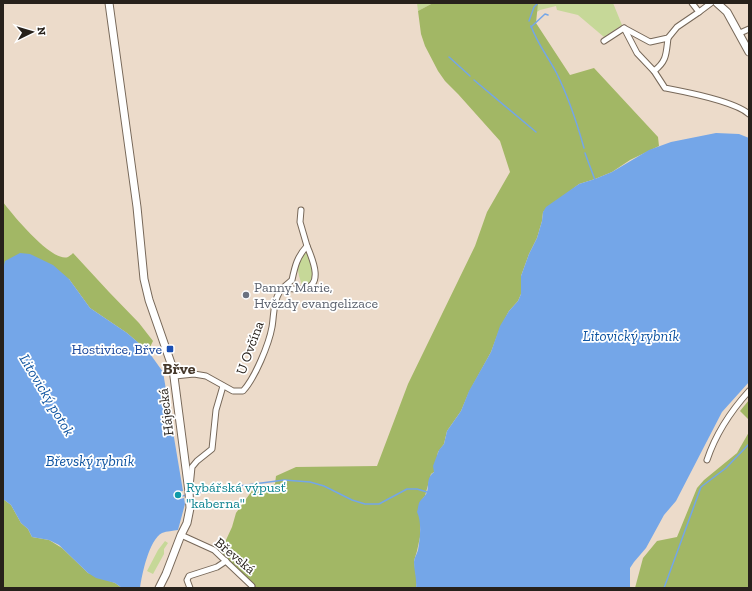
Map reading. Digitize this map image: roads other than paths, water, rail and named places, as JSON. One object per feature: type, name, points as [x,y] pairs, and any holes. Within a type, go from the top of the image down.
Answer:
[{"type":"street","name":"Hájecká","points":[[110,3],[137,207],[146,290],[172,362],[175,376],[189,492],[189,516],[187,523],[166,574],[158,588]]},
{"type":"street","points":[[692,3],[699,12]]},
{"type":"street","points":[[654,71],[665,59],[668,38],[677,27],[711,3]]},
{"type":"street","points":[[717,3],[727,12],[749,52]]},
{"type":"street","points":[[624,28],[650,42],[668,38]]},
{"type":"street","points":[[604,41],[624,28]]},
{"type":"street","points":[[624,28],[637,53],[654,71],[665,88],[734,106],[749,114]]},
{"type":"street","points":[[740,34],[749,29]]},
{"type":"street","points":[[284,288],[308,288],[316,279],[316,273],[300,222],[301,210]]},
{"type":"street","name":"U Ovčína","points":[[175,376],[194,374],[206,376],[234,391],[243,391],[249,385],[262,358],[272,329],[279,292],[292,280],[294,268],[300,254],[307,246]]},
{"type":"street","points":[[189,492],[192,480],[192,467],[212,449],[216,410],[224,386]]},
{"type":"street","points":[[707,460],[717,433],[728,416],[749,391]]},
{"type":"street","name":"Břevská","points":[[181,535],[214,550],[252,586]]},
{"type":"street","points":[[190,588],[187,580],[189,576],[217,567],[226,561]]},
{"type":"water","name":"Litovický rybník","points":[[716,133],[739,134],[749,138],[749,382],[722,412],[676,501],[664,515],[646,548],[630,568],[630,588],[416,588],[414,559],[418,550],[420,536],[420,521],[417,512],[419,503],[427,492],[429,479],[431,474],[434,472],[433,466],[439,450],[444,444],[447,431],[461,411],[469,391],[491,352],[500,326],[509,311],[518,301],[521,294],[521,276],[537,238],[543,212],[546,207],[579,184],[612,172],[649,150],[671,142]]},
{"type":"water","name":"Břevský rybník","points":[[20,253],[30,254],[53,265],[69,279],[90,308],[127,333],[148,351],[163,372],[183,491],[178,492],[180,499],[184,498],[185,504],[178,530],[162,533],[153,543],[142,574],[140,588],[122,588],[115,583],[96,578],[88,573],[59,545],[49,540],[32,537],[28,529],[21,523],[11,505],[3,499],[3,269],[5,261]]},
{"type":"waterway","points":[[529,21],[534,7],[538,3]]},
{"type":"waterway","points":[[531,27],[545,14],[548,15]]},
{"type":"waterway","points":[[531,26],[564,90],[584,148]]},
{"type":"waterway","points":[[449,57],[470,76]]},
{"type":"waterway","points":[[474,80],[536,132]]},
{"type":"waterway","points":[[585,153],[595,180]]},
{"type":"waterway","name":"Litovický potok","points":[[664,588],[701,487],[726,468],[749,444]]},
{"type":"waterway","points":[[191,494],[284,480],[310,482],[324,486],[352,500],[365,504],[379,504],[407,489],[417,489],[427,492]]},
{"type":"waterway","points":[[177,497],[187,495]]},
{"type":"place","name":"Panny Marie, Hvězdy evangelizace","points":[[246,295]]},
{"type":"place","name":"Hostivice, Břve","points":[[170,349]]},
{"type":"place","name":"Rybářská výpusť \"kaberna\"","points":[[178,495]]},
{"type":"district","name":"Břve","points":[[179,368]]}]
